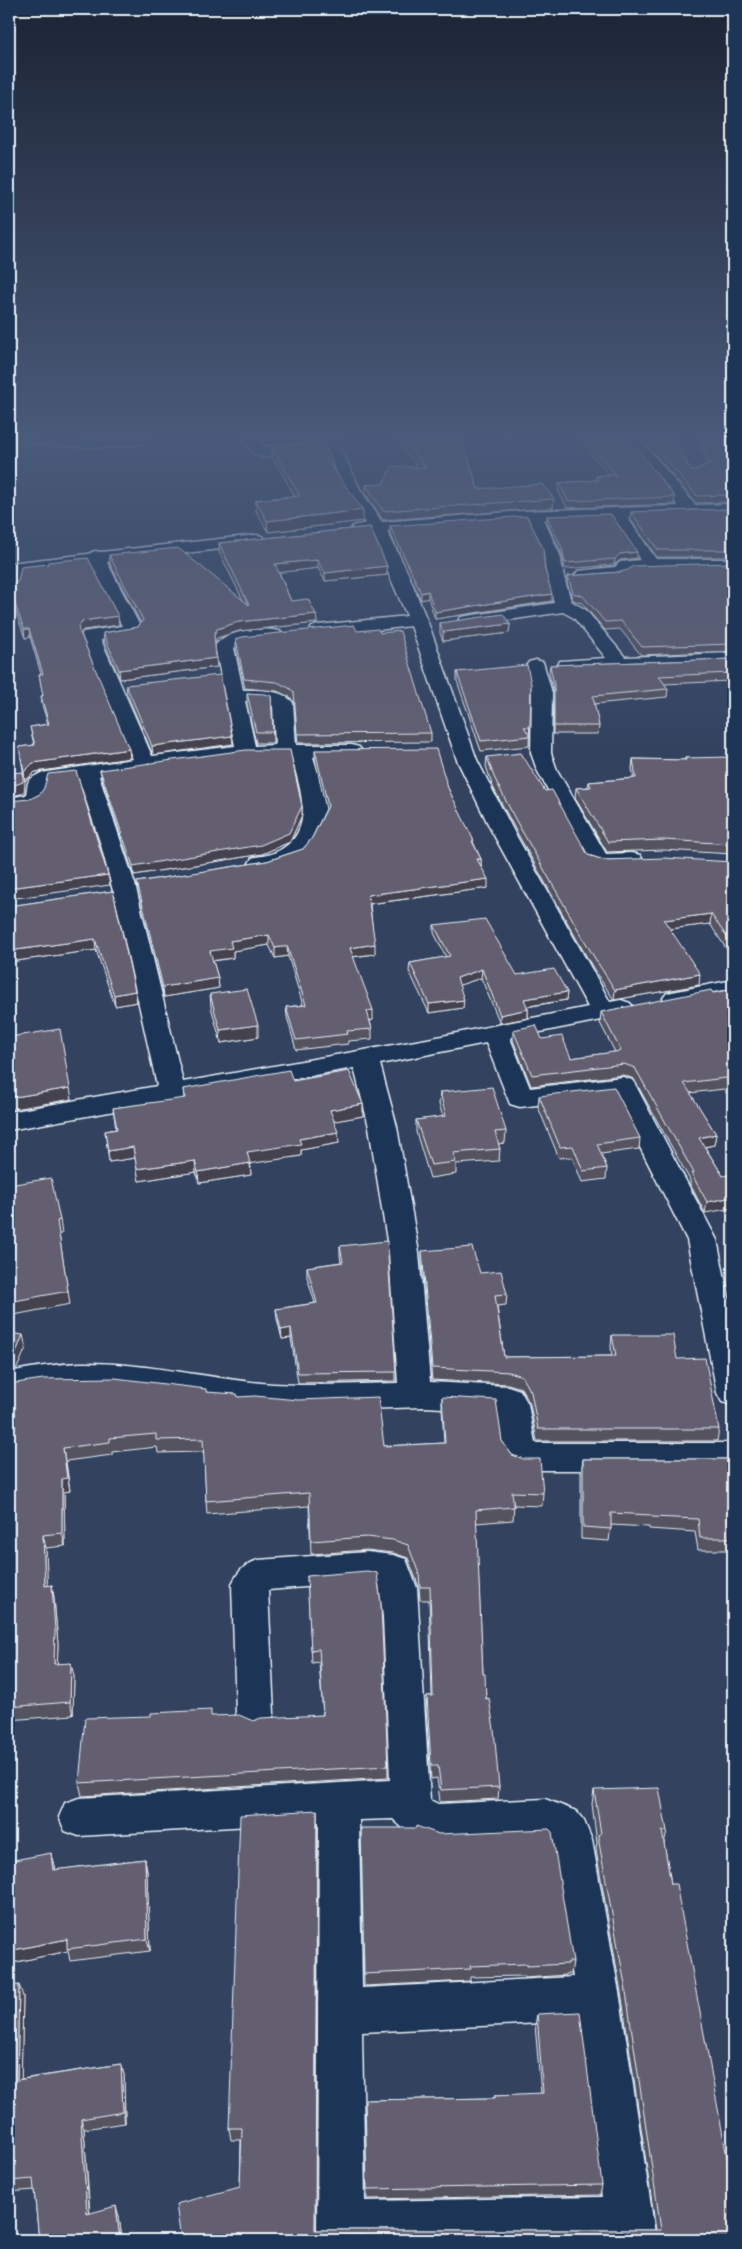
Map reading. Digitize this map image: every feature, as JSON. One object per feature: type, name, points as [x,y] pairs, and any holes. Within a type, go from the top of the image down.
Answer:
[{"type":"street","points":[[9,589],[12,587],[12,568],[95,556],[212,544]]},
{"type":"street","points":[[386,544],[400,572],[432,624],[437,674],[465,755],[502,830],[604,1012]]},
{"type":"street","points":[[547,544],[552,555],[555,577],[563,604],[580,614],[620,663]]},
{"type":"street","points":[[637,544],[651,564]]},
{"type":"street","points":[[95,556],[133,630],[90,636],[145,764]]},
{"type":"street","points":[[555,577],[620,572],[626,566],[651,564],[733,564]]},
{"type":"street","points":[[246,751],[225,644],[239,639],[294,633],[432,624],[551,610],[561,607],[563,604]]},
{"type":"street","points":[[655,860],[603,862],[597,859],[547,770],[532,754],[542,692],[526,667],[733,659]]},
{"type":"street","points":[[437,674],[457,672]]},
{"type":"street","points":[[210,677],[230,674]]},
{"type":"street","points":[[111,688],[131,686]]},
{"type":"street","points":[[234,695],[270,697],[283,703],[293,752],[313,799],[315,815],[300,847],[294,852],[267,862],[238,867]]},
{"type":"street","points":[[9,804],[37,797],[37,783],[42,778],[246,751],[368,751]]},
{"type":"street","points":[[87,772],[95,800],[115,853],[141,947],[172,1092]]},
{"type":"street","points":[[9,1120],[365,1058],[733,987]]},
{"type":"street","points":[[495,1033],[520,1098],[623,1086],[702,1240],[733,1393]]},
{"type":"street","points":[[365,1058],[383,1127],[404,1253],[415,1394]]},
{"type":"street","points":[[9,1384],[53,1376],[88,1376],[299,1398],[415,1394],[508,1399],[512,1404],[520,1454],[523,1456],[733,1457]]},
{"type":"street","points":[[255,1714],[250,1584],[258,1575],[367,1567],[393,1570],[398,1582],[401,1614],[410,1806]]},
{"type":"street","points":[[79,1817],[389,1799],[397,1800],[410,1806],[421,1819],[438,1824],[545,1818],[562,1824],[572,1840],[598,1998],[631,2230],[342,2233],[339,1803]]},
{"type":"street","points":[[340,2012],[598,1998]]},
{"type":"building","points":[[219,544],[377,544],[387,566],[325,573],[317,560],[275,564],[291,601],[308,599],[316,614],[238,622],[217,629],[214,635],[216,658],[119,670],[103,633],[138,627],[143,620],[109,555],[178,548],[249,605]]},
{"type":"building","points":[[398,544],[541,544],[545,570],[552,594],[435,612],[428,591],[421,593]]},
{"type":"building","points":[[560,544],[631,544],[637,552],[620,554],[615,559],[565,563]]},
{"type":"building","points":[[654,544],[733,544],[733,550],[658,550]]},
{"type":"building","points":[[88,558],[118,616],[82,621],[78,628],[129,749],[33,763],[24,772],[19,747],[35,745],[30,727],[49,724],[41,696],[43,696],[39,674],[43,674],[29,629],[24,629],[12,596],[9,596],[9,587],[18,581],[21,567]]},
{"type":"building","points":[[733,563],[733,644],[642,647],[621,621],[605,622],[583,596],[573,593],[568,576],[621,572],[633,566]]},
{"type":"building","points":[[503,614],[510,624],[443,632],[440,623]]},
{"type":"building","points":[[354,625],[357,631],[378,629],[380,633],[400,631],[431,733],[297,734],[294,692],[277,682],[244,679],[236,639]]},
{"type":"building","points":[[733,659],[733,676],[732,673],[659,676],[668,689],[593,696],[599,726],[554,726],[554,685],[550,665]]},
{"type":"building","points":[[527,665],[531,684],[530,727],[524,727],[530,736],[481,741],[457,672]]},
{"type":"building","points":[[220,675],[232,736],[152,746],[126,685]]},
{"type":"building","points":[[247,693],[271,696],[273,732],[256,732]]},
{"type":"building","points":[[436,749],[448,788],[474,841],[472,841],[481,859],[477,859],[488,879],[368,895],[375,944],[350,948],[373,1010],[367,1011],[372,1029],[347,1031],[348,1034],[296,1040],[286,1007],[306,1005],[287,946],[275,948],[269,935],[230,941],[232,948],[210,951],[218,978],[163,987],[137,882],[267,861],[303,849],[312,838],[328,806],[315,750]]},
{"type":"building","points":[[246,750],[290,750],[302,806],[289,833],[261,845],[133,866],[100,770]]},
{"type":"building","points":[[521,753],[545,791],[552,790],[588,855],[604,860],[664,858],[733,862],[733,946],[711,914],[664,920],[700,974],[615,990],[515,819],[494,777],[487,757]]},
{"type":"building","points":[[732,757],[733,844],[664,840],[608,842],[576,788],[591,787],[589,782],[636,778],[633,759],[686,760],[685,758]]},
{"type":"building","points":[[76,771],[108,875],[9,888],[9,801],[30,799],[40,794],[48,774]]},
{"type":"building","points":[[23,772],[23,782],[9,787],[9,773]]},
{"type":"building","points":[[113,891],[135,991],[114,995],[95,939],[9,951],[9,906]]},
{"type":"building","points":[[485,919],[517,975],[554,969],[567,992],[524,999],[528,1009],[500,1015],[482,969],[457,978],[464,1000],[429,1004],[410,963],[450,956],[434,925]]},
{"type":"building","points":[[247,989],[258,1025],[220,1030],[210,994]]},
{"type":"building","points":[[733,989],[733,1089],[726,1078],[684,1083],[716,1134],[699,1138],[723,1176],[733,1174],[733,1197],[707,1202],[691,1173],[694,1173],[635,1068],[624,1064],[532,1075],[513,1030],[536,1025],[542,1039],[562,1036],[571,1058],[621,1051],[601,1012],[711,990],[713,993]]},
{"type":"building","points":[[9,1015],[10,1037],[60,1029],[70,1088],[9,1098]]},
{"type":"building","points":[[289,1070],[293,1081],[349,1071],[363,1104],[330,1110],[338,1132],[299,1139],[301,1144],[247,1152],[250,1163],[198,1172],[195,1161],[137,1169],[133,1147],[108,1151],[105,1131],[117,1129],[113,1108],[185,1098],[183,1089]]},
{"type":"building","points":[[492,1087],[506,1131],[495,1132],[500,1149],[453,1153],[456,1162],[431,1165],[416,1120],[446,1116],[440,1092]]},
{"type":"building","points":[[614,1087],[640,1138],[597,1144],[607,1168],[583,1171],[573,1146],[560,1147],[539,1096]]},
{"type":"building","points":[[51,1178],[60,1220],[57,1221],[68,1291],[9,1302],[9,1275],[11,1274],[9,1256],[9,1185]]},
{"type":"building","points":[[387,1241],[396,1372],[298,1373],[291,1328],[281,1330],[276,1309],[317,1303],[307,1267],[343,1262],[340,1246]]},
{"type":"building","points":[[472,1247],[480,1273],[501,1271],[507,1294],[495,1295],[504,1357],[616,1356],[612,1335],[673,1335],[677,1359],[705,1358],[719,1429],[538,1429],[531,1392],[522,1376],[509,1372],[432,1368],[422,1251]]},
{"type":"building","points":[[9,1333],[23,1335],[15,1355],[9,1357]]},
{"type":"building","points":[[115,1378],[206,1389],[206,1392],[237,1394],[238,1397],[255,1396],[298,1400],[378,1397],[384,1446],[445,1443],[442,1397],[496,1400],[502,1441],[512,1455],[524,1459],[540,1459],[543,1493],[512,1492],[514,1507],[476,1510],[483,1674],[485,1674],[486,1699],[489,1698],[494,1729],[499,1787],[441,1790],[438,1766],[431,1766],[427,1696],[433,1696],[430,1587],[420,1587],[419,1574],[408,1545],[393,1540],[367,1537],[311,1541],[309,1493],[206,1501],[203,1439],[156,1440],[156,1434],[110,1438],[110,1442],[63,1448],[67,1478],[62,1479],[62,1533],[43,1535],[45,1586],[52,1585],[55,1631],[54,1664],[71,1663],[70,1702],[9,1707],[9,1384],[43,1379]]},
{"type":"building","points":[[583,1459],[733,1459],[733,1538],[700,1538],[698,1519],[652,1517],[651,1515],[611,1513],[611,1529],[583,1527]]},
{"type":"building","points":[[367,1571],[377,1573],[381,1604],[388,1766],[79,1783],[85,1718],[151,1716],[151,1713],[211,1710],[211,1716],[239,1715],[253,1721],[261,1718],[323,1715],[319,1649],[311,1650],[307,1576]]},
{"type":"building","points":[[659,1788],[667,1831],[662,1831],[671,1884],[676,1884],[733,2189],[733,2240],[364,2240],[364,2235],[237,2238],[237,2240],[181,2240],[176,2204],[240,2187],[242,2128],[229,2128],[240,1815],[317,1810],[315,2230],[661,2230],[625,1985],[599,1843],[599,1834],[601,1834],[594,1790]]},
{"type":"building","points":[[416,1826],[439,1834],[549,1829],[552,1832],[573,1962],[568,1962],[568,1964],[527,1966],[527,1964],[470,1966],[471,1969],[364,1974],[361,1828],[416,1828]]},
{"type":"building","points":[[51,1853],[53,1870],[145,1859],[147,1939],[67,1949],[67,1939],[9,1951],[9,1861]]},
{"type":"building","points":[[19,1985],[17,2080],[121,2064],[123,2112],[81,2119],[87,2214],[116,2206],[120,2240],[39,2240],[33,2179],[9,2181],[9,1986]]},
{"type":"building","points":[[580,2012],[602,2185],[367,2189],[365,2100],[495,2098],[495,2095],[543,2093],[537,2014]]}]
